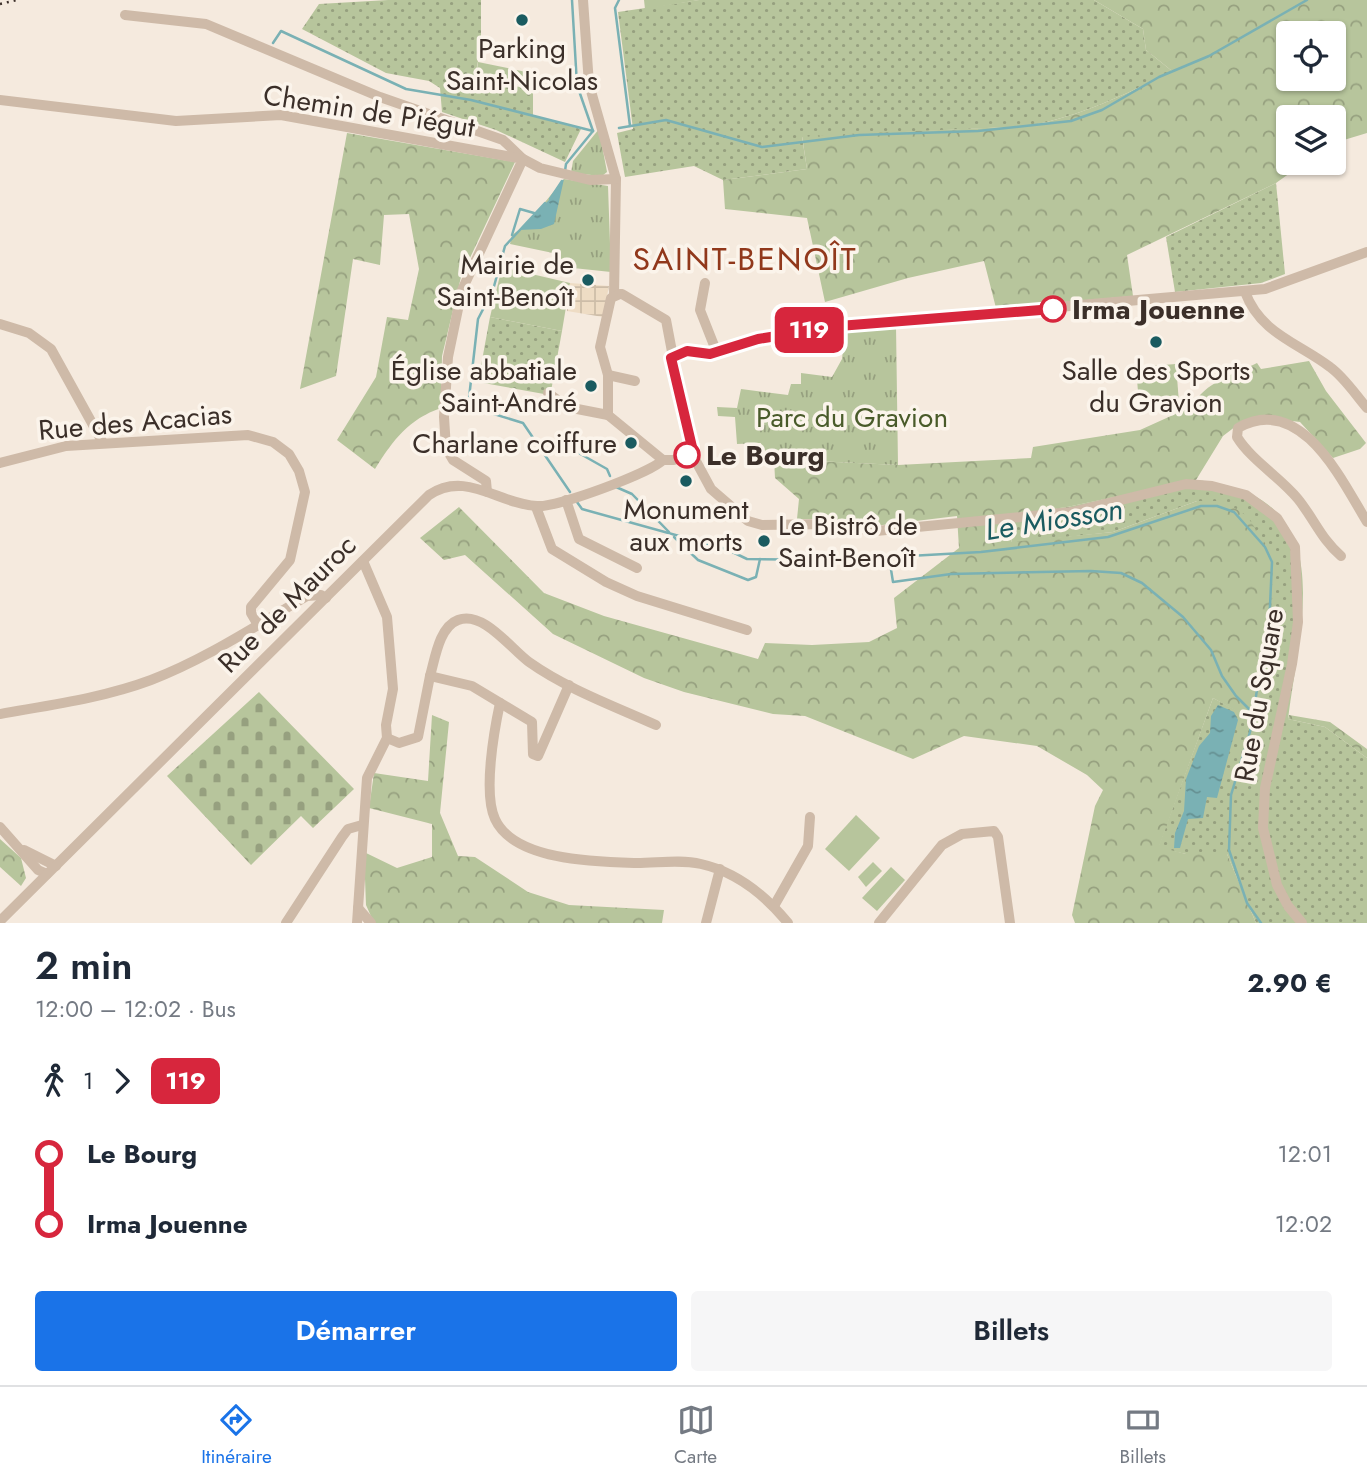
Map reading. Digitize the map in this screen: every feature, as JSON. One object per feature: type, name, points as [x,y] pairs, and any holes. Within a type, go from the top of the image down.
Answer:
[{"type":"street","points":[[583,0],[589,84],[616,178],[615,252],[618,294],[600,347],[608,375],[608,415]]},
{"type":"street","points":[[125,15],[206,24],[380,97],[503,141],[523,159],[566,175],[616,178]]},
{"type":"street","name":"Chemin de Piégut","points":[[0,100],[176,121],[281,115],[523,159]]},
{"type":"street","points":[[487,492],[486,481],[453,460],[446,448],[444,417],[448,357],[462,290],[523,159]]},
{"type":"street","points":[[671,358],[687,351],[717,353],[758,339],[839,326],[1265,289],[1367,252]]},
{"type":"street","points":[[705,283],[700,310],[717,353]]},
{"type":"street","points":[[1245,292],[1256,315],[1270,330],[1331,367],[1367,408]]},
{"type":"street","points":[[618,294],[659,313],[666,320],[671,336],[687,351]]},
{"type":"street","points":[[0,324],[29,333],[51,349],[103,443]]},
{"type":"street","name":"Rue du Square","points":[[671,336],[671,358],[691,452],[712,489],[726,504],[748,521],[762,525],[826,524],[876,531],[1072,512],[1186,484],[1230,489],[1260,504],[1287,532],[1296,547],[1298,622],[1292,664],[1265,788],[1263,815],[1266,847],[1277,885],[1301,923]]},
{"type":"street","points":[[608,375],[635,382]]},
{"type":"street","points":[[548,393],[567,407],[608,415],[663,460]]},
{"type":"street","points":[[1341,556],[1327,544],[1299,500],[1273,472],[1242,446],[1237,438],[1238,428],[1248,422],[1270,421],[1289,425],[1304,433],[1332,464],[1367,522]]},
{"type":"street","name":"Rue des Acacias","points":[[0,463],[66,446],[103,443],[247,435],[273,442],[289,454],[299,471],[304,492],[290,560],[251,607],[258,625]]},
{"type":"street","name":"Rue de Mauroc","points":[[0,921],[438,489],[457,484],[536,506],[566,500],[633,476],[663,460],[674,460],[691,452]]},
{"type":"street","points":[[566,500],[579,539],[637,568]]},
{"type":"street","points":[[536,506],[552,549],[606,582],[637,596],[747,630]]},
{"type":"street","points":[[357,923],[367,778],[387,738],[386,725],[393,689],[390,629],[363,561]]},
{"type":"street","points":[[0,714],[76,701],[151,680],[198,659],[307,596],[321,595],[326,598]]},
{"type":"street","points":[[387,738],[400,743],[418,737],[430,676],[448,627],[459,619],[468,618],[482,623],[530,663],[569,685],[656,725]]},
{"type":"street","points":[[430,676],[472,686],[532,722],[554,718]]},
{"type":"street","points":[[532,722],[533,754],[538,756],[569,685]]},
{"type":"street","points":[[500,703],[494,730],[490,802],[495,820],[508,837],[521,846],[547,853],[611,862],[691,863],[720,869],[751,887],[774,906],[788,923]]},
{"type":"street","points":[[774,906],[808,846],[810,817]]},
{"type":"street","points":[[286,923],[348,829],[362,825]]},
{"type":"street","points":[[0,827],[23,850],[30,862],[33,872],[26,895]]},
{"type":"street","points":[[879,923],[919,870],[951,838],[994,831],[998,837],[1010,923]]},
{"type":"street","points":[[23,850],[56,866]]},
{"type":"street","points":[[30,862],[47,874]]},
{"type":"street","points":[[706,923],[720,869]]},
{"type":"street","points":[[358,908],[371,923]]},
{"type":"green space","points":[[388,0],[481,0],[481,45],[475,77],[533,90],[533,116],[581,129],[565,162],[496,130],[442,112],[440,88],[429,81],[386,73],[302,29],[319,4]]},
{"type":"green space","points":[[644,0],[699,0],[645,9]]},
{"type":"green space","points":[[699,0],[1094,0],[1143,29],[1146,50],[1172,71],[1102,104],[1066,117],[1028,126],[802,137],[807,169],[723,180],[694,166],[625,177],[617,133],[633,129],[618,12]]},
{"type":"green space","points":[[1094,0],[1367,0],[1367,133],[1346,139],[1346,105],[1276,105],[1276,175],[1287,175],[1276,183],[1127,255],[1133,296],[996,308],[984,261],[908,278],[825,302],[807,218],[725,209],[723,180],[807,169],[802,136],[1028,126],[1047,122],[1084,111],[1172,71],[1146,50],[1143,29]]},
{"type":"green space","points":[[478,62],[536,74],[533,88],[476,76]]},
{"type":"green space","points":[[599,129],[607,172],[602,176],[571,173],[573,161]]},
{"type":"green space","points":[[347,133],[515,162],[461,277],[442,356],[441,408],[411,424],[388,449],[375,469],[337,440],[376,377],[387,317],[408,320],[419,269],[409,214],[384,215],[380,265],[353,259],[336,376],[300,389]]},
{"type":"green space","points":[[564,179],[608,186],[611,272],[573,268],[553,258],[553,253],[510,244],[512,235],[527,224]]},
{"type":"green space","points":[[1276,183],[1285,274],[1261,283],[1175,292],[1166,237]]},
{"type":"green space","points":[[502,267],[570,283],[562,331],[490,317]]},
{"type":"green space","points":[[490,317],[562,331],[551,391],[544,394],[478,382]]},
{"type":"green space","name":"Parc du Gravion","points":[[896,326],[898,465],[774,459],[762,455],[761,443],[737,444],[735,417],[718,416],[717,407],[737,408],[741,389],[788,395],[791,384],[801,384],[801,373],[832,377],[842,359],[845,331]]},
{"type":"green space","points":[[1309,361],[1326,391],[1366,443],[1360,449],[1333,458],[1300,422],[1260,417],[1240,423],[1223,436],[1196,480],[1067,507],[1016,514],[1011,542],[1113,532],[1197,501],[1224,501],[1247,516],[1273,555],[1270,651],[1256,722],[1213,698],[1159,847],[1186,854],[1227,854],[1256,923],[1075,923],[1072,915],[1095,806],[1103,790],[1087,775],[1037,746],[964,736],[913,759],[805,716],[773,714],[684,692],[644,678],[553,634],[465,555],[444,560],[420,538],[459,507],[544,593],[604,616],[758,659],[765,643],[812,645],[869,642],[897,628],[894,598],[959,548],[957,516],[866,527],[830,519],[797,519],[799,499],[775,478],[774,459],[898,465],[1031,458],[1033,447],[1140,430],[1193,406],[1212,385],[1257,363],[1261,369]]},
{"type":"green space","points":[[1176,364],[1179,403],[1139,404],[1136,367]]},
{"type":"green space","points":[[1196,480],[1242,490],[1273,509],[1292,535],[1301,566],[1303,602],[1288,719],[1325,727],[1367,758],[1367,923],[1256,923],[1227,854],[1186,854],[1158,848],[1213,698],[1257,721],[1197,501],[1113,532],[1011,543],[1016,513],[1067,507]]},
{"type":"green space","points":[[259,692],[354,789],[313,828],[301,816],[251,865],[167,776]]},
{"type":"green space","points":[[432,715],[449,722],[440,813],[458,856],[475,857],[528,892],[569,905],[664,910],[662,923],[374,923],[366,905],[364,852],[397,868],[432,857],[432,824],[369,808],[374,773],[428,781]]},
{"type":"green space","points":[[1289,715],[1330,722],[1367,749],[1367,758],[1325,727],[1288,719]]},
{"type":"green space","points":[[856,815],[880,838],[849,871],[825,849]]},
{"type":"green space","points":[[0,839],[21,858],[26,878],[21,886],[0,867]]},
{"type":"green space","points":[[873,862],[882,871],[866,887],[858,877]]},
{"type":"green space","points":[[891,867],[905,880],[877,911],[862,898]]},
{"type":"shaded area","points":[[570,283],[609,286],[603,317],[567,311]]},
{"type":"water","points":[[564,179],[554,224],[541,229],[519,230],[550,199]]},
{"type":"water","points":[[1218,705],[1234,712],[1238,720],[1217,798],[1207,797],[1203,818],[1188,819],[1180,848],[1174,848],[1175,833],[1184,811],[1186,779],[1199,746],[1210,733],[1211,716]]},
{"type":"waterway","name":"Le Miosson","points":[[572,0],[577,85],[593,131]]},
{"type":"waterway","points":[[619,0],[615,8],[630,126]]},
{"type":"waterway","points":[[619,128],[666,120],[762,147],[859,135],[978,131],[1071,121],[1102,110],[1159,77],[1209,56],[1307,0]]},
{"type":"waterway","points":[[273,43],[281,31],[406,89],[471,100],[593,131]]},
{"type":"waterway","name":"Le Miosson","points":[[565,171],[566,164],[593,131]]},
{"type":"waterway","name":"Le Miosson","points":[[550,199],[562,181]]},
{"type":"waterway","name":"Le Miosson","points":[[545,203],[505,246],[493,290],[478,319],[469,398],[471,407],[523,423],[570,492]]},
{"type":"waterway","points":[[512,235],[520,209],[534,213]]},
{"type":"waterway","points":[[545,454],[561,443],[607,469],[610,476]]},
{"type":"waterway","points":[[616,487],[632,494],[669,532]]},
{"type":"waterway","name":"Le Miosson","points":[[577,502],[582,509],[726,549],[747,559],[837,560],[981,552],[1108,537],[1201,506],[1217,506],[1234,512],[1265,547],[1272,562],[1268,649],[1261,666],[1250,732],[1231,795],[1229,850],[1247,903],[1261,923]]},
{"type":"waterway","points":[[674,537],[698,560],[748,580],[756,577],[760,559]]},
{"type":"waterway","points":[[889,557],[893,582],[951,574],[1091,571],[1121,573],[1142,583],[1183,617],[1211,650],[1222,676],[1236,696],[1254,714]]},
{"type":"railway","points":[[0,4],[17,0]]},
{"type":"bus line","name":"119","points":[[687,455],[692,447],[671,358],[678,353],[687,351],[710,354],[758,339],[839,326],[1053,309]]},
{"type":"place","name":"Parking Saint-Nicolas","points":[[522,20]]},
{"type":"place","name":"Mairie de Saint-Benoît","points":[[588,280]]},
{"type":"place","name":"Irma Jouenne","points":[[1053,309]]},
{"type":"place","name":"Salle des Sports du Gravion","points":[[1156,342]]},
{"type":"place","name":"Église abbatiale Saint-André","points":[[591,386]]},
{"type":"place","name":"Charlane coiffure","points":[[631,443]]},
{"type":"place","name":"Le Bourg","points":[[687,455]]},
{"type":"place","name":"Monument aux morts","points":[[686,481]]},
{"type":"place","name":"Le Bistrô de Saint-Benoît","points":[[764,541]]},
{"type":"district","name":"SAINT-BENOÎT","points":[[745,259]]}]
